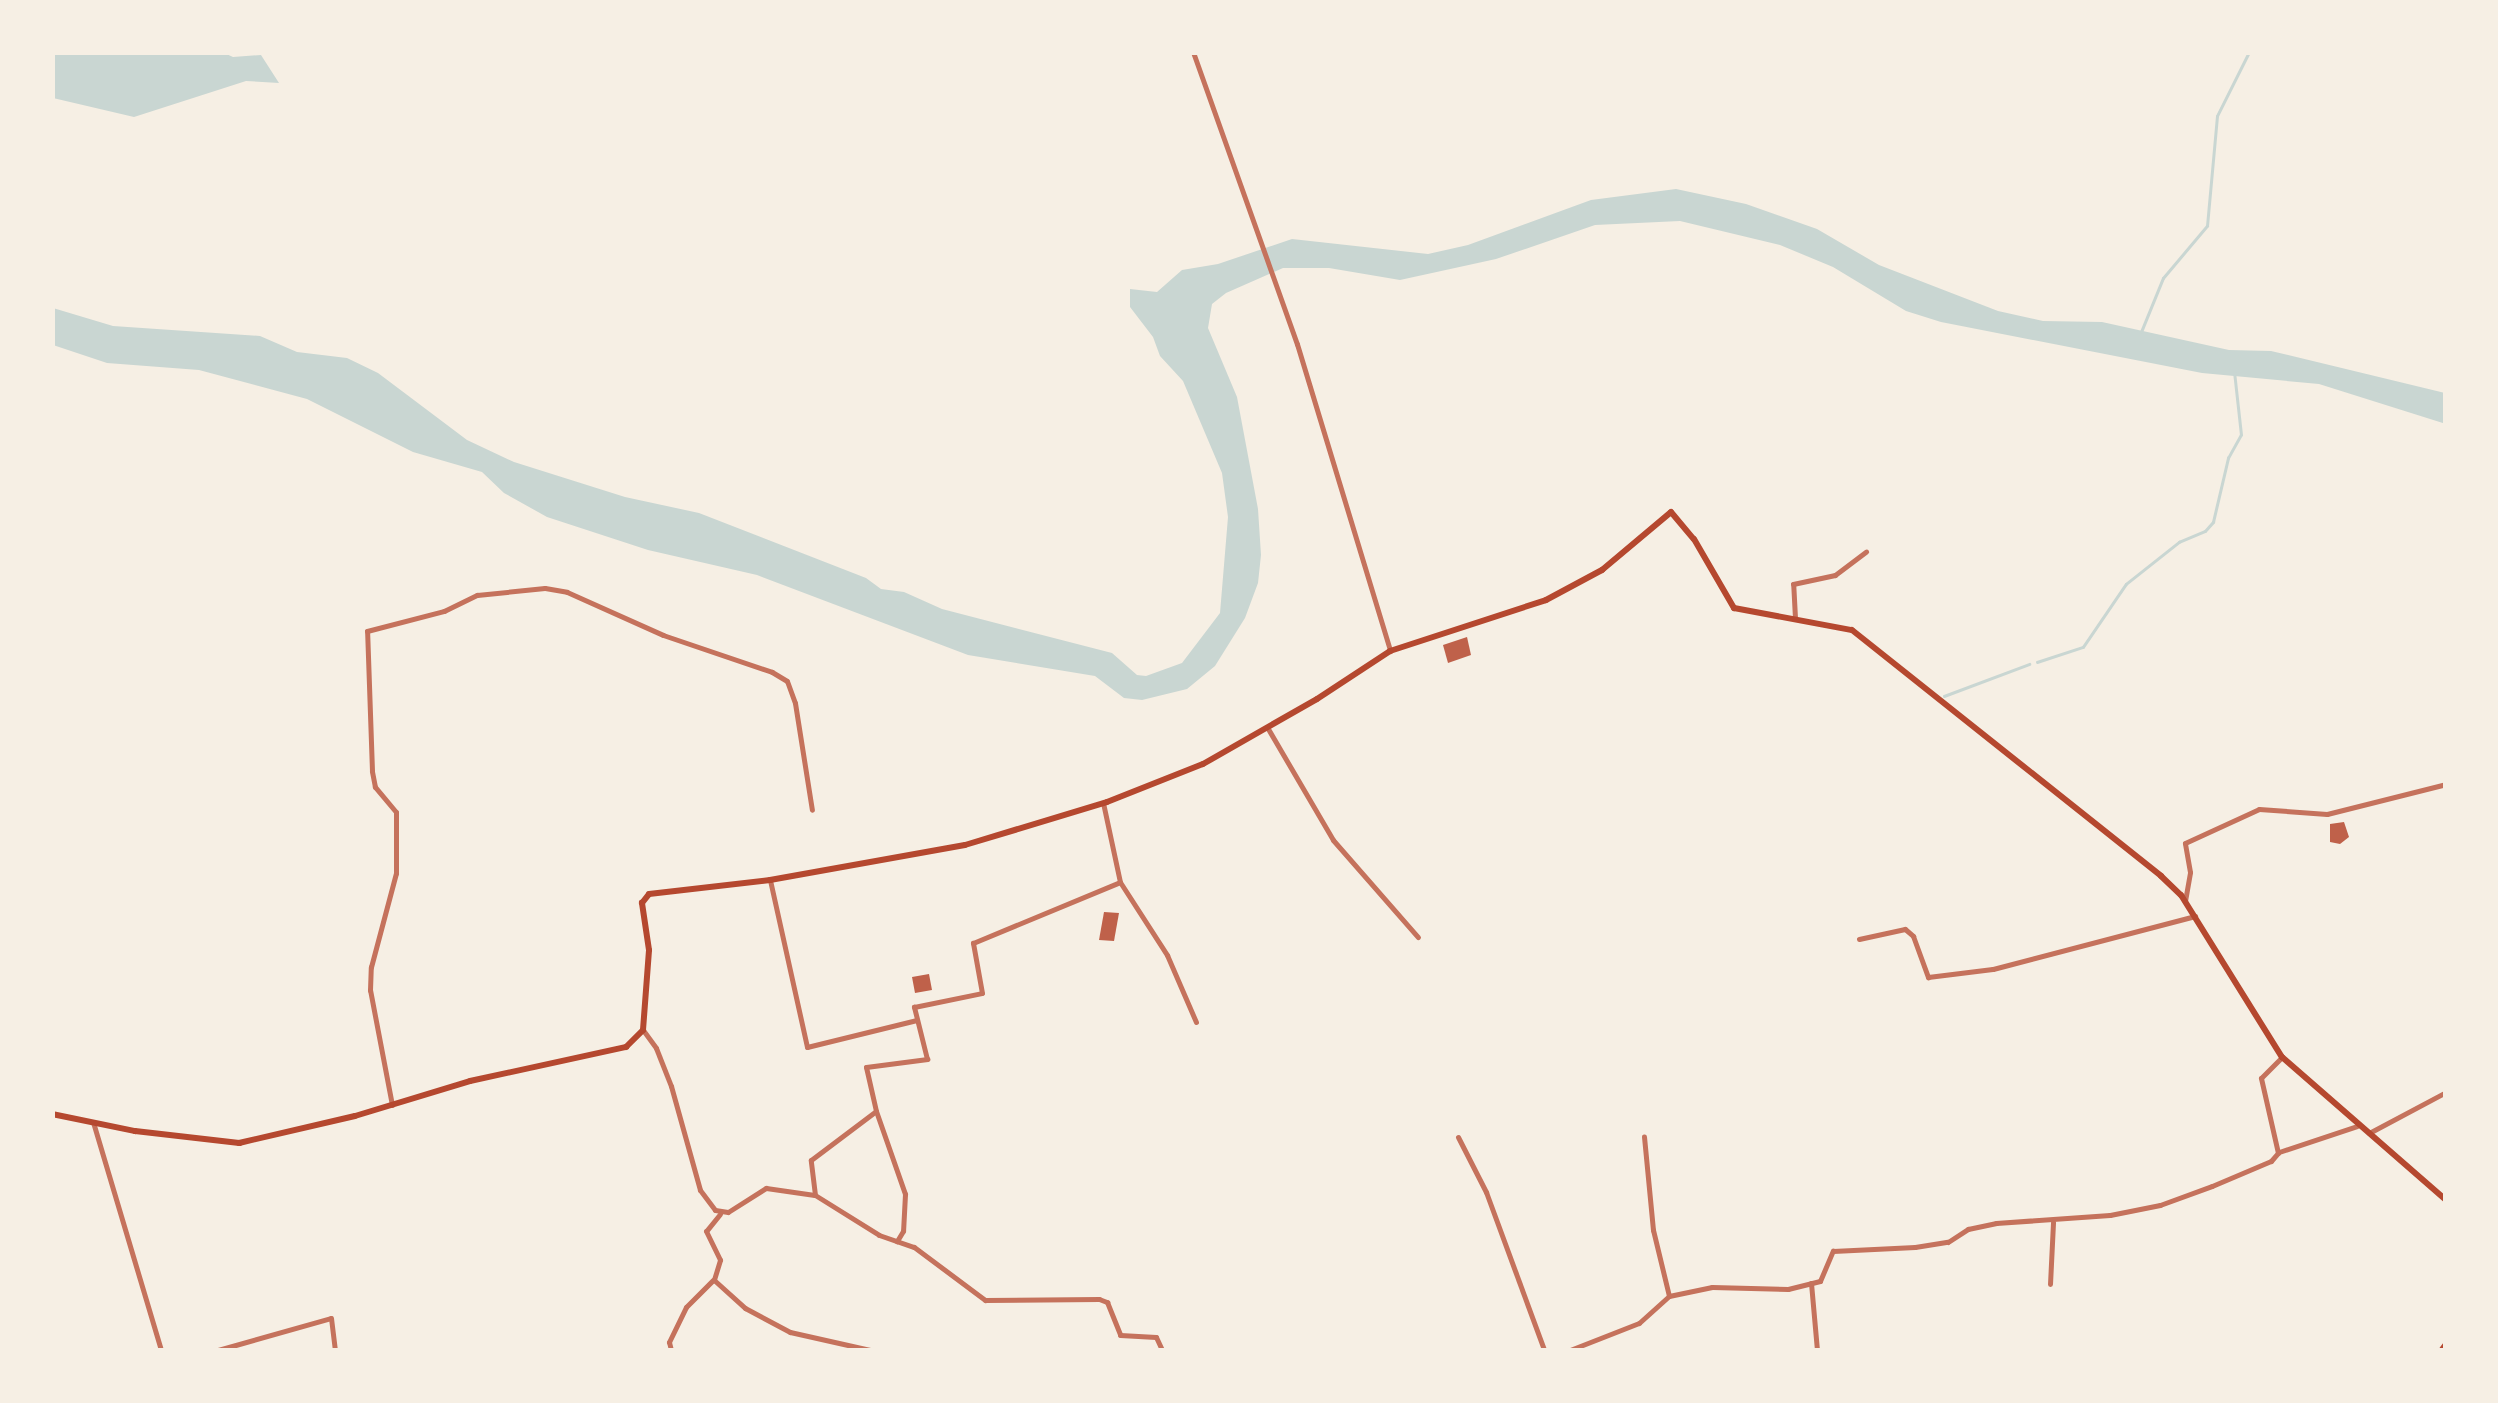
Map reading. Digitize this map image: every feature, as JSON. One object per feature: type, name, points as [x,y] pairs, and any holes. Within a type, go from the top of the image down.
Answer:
[{"type":"main road","points":[[52,1114],[239,1142],[470,1082],[626,1047],[643,1030],[648,950],[643,898],[965,846],[1103,803],[1203,764],[1390,650],[1546,600],[1602,570],[1671,512],[1694,540],[1734,608],[1852,630],[2185,901],[2282,1057],[2446,1200]]},
{"type":"street","points":[[1193,52],[1297,344],[1390,650]]},
{"type":"street","points":[[1795,618],[1794,584],[1835,575],[1866,552]]},
{"type":"street","points":[[392,1105],[370,990],[370,966],[396,874],[396,812],[375,787],[372,771],[366,631],[444,611],[477,595],[544,588],[567,592],[663,635],[772,672],[787,681],[795,702],[812,810]]},
{"type":"street","points":[[1267,727],[1333,840],[1418,937]]},
{"type":"street","points":[[2185,901],[2190,872],[2185,843],[2245,815],[2259,809],[2326,814],[2446,784]]},
{"type":"street","points":[[1103,803],[1120,882],[1166,955],[1196,1022]]},
{"type":"street","points":[[770,880],[808,1047],[917,1020]]},
{"type":"street","points":[[897,1241],[903,1230],[904,1194],[876,1111],[866,1067],[927,1059],[914,1006],[982,993],[973,943],[1120,882]]},
{"type":"street","points":[[1859,939],[1905,930],[1913,936],[1928,977],[1993,969],[2196,916]]},
{"type":"street","points":[[643,1030],[656,1048],[671,1086],[700,1190],[720,1214]]},
{"type":"street","points":[[2278,1153],[2261,1078],[2282,1057]]},
{"type":"street","points":[[2366,1134],[2446,1092]]},
{"type":"street","points":[[814,1195],[811,1160],[876,1111]]},
{"type":"street","points":[[92,1122],[161,1350]]},
{"type":"street","points":[[1570,1350],[1639,1323],[1669,1296],[1712,1287],[1788,1289],[1820,1281],[1833,1250],[1915,1247],[1948,1242],[1968,1229],[1996,1224],[2160,1206],[2271,1161],[2278,1153],[2357,1126]]},
{"type":"street","points":[[1644,1136],[1653,1230],[1669,1296]]},
{"type":"street","points":[[1458,1137],[1486,1192],[1544,1350]]},
{"type":"street","points":[[671,1350],[668,1342],[686,1306],[714,1280],[720,1260],[706,1231],[720,1214],[766,1188],[814,1195],[914,1248],[985,1300],[1084,1298],[1107,1302],[1115,1330],[1156,1336],[1162,1350]]},
{"type":"street","points":[[2050,1284],[2053,1220]]},
{"type":"street","points":[[714,1280],[744,1308],[790,1332],[870,1350]]},
{"type":"street","points":[[1811,1283],[1817,1350]]},
{"type":"street","points":[[218,1350],[331,1318],[336,1350]]},
{"type":"shaded area","points":[[222,52],[233,57],[261,55],[279,83],[246,81],[134,117],[53,98],[53,53]]},
{"type":"shaded area","points":[[1676,189],[1746,204],[1817,229],[1879,265],[1998,311],[2043,321],[2102,322],[2229,350],[2271,351],[2445,393],[2446,424],[2319,384],[2202,373],[1941,322],[1906,311],[1833,267],[1780,245],[1680,221],[1595,225],[1496,259],[1400,280],[1329,268],[1283,268],[1226,293],[1212,304],[1208,328],[1237,397],[1258,509],[1258,583],[1245,618],[1215,666],[1187,689],[1142,700],[1124,698],[1095,676],[968,655],[757,575],[648,550],[547,517],[504,493],[482,472],[413,452],[307,399],[199,370],[107,363],[53,345],[53,308],[113,326],[260,336],[297,352],[347,358],[378,373],[467,440],[514,462],[625,497],[699,513],[866,578],[881,589],[904,592],[942,609],[1112,653],[1137,675],[1146,676],[1182,663],[1220,613],[1228,517],[1222,473],[1183,381],[1160,356],[1153,337],[1130,307],[1130,289],[1157,292],[1182,270],[1218,264],[1292,239],[1428,254],[1468,245],[1591,200]]},
{"type":"building","points":[[1467,637],[1471,655],[1448,663],[1443,645]]},
{"type":"building","points":[[2344,822],[2349,837],[2340,844],[2330,842],[2330,824]]},
{"type":"building","points":[[1104,912],[1119,913],[1114,941],[1099,940]]},
{"type":"building","points":[[929,974],[932,990],[915,993],[912,977]]},
{"type":"waterway","points":[[2141,332],[2163,278],[2207,226],[2217,116],[2249,52]]},
{"type":"waterway","points":[[2037,662],[2083,647],[2126,584],[2179,542],[2205,531],[2213,522],[2228,458],[2241,435],[2234,372]]},
{"type":"waterway","points":[[1944,696],[2029,664]]}]
